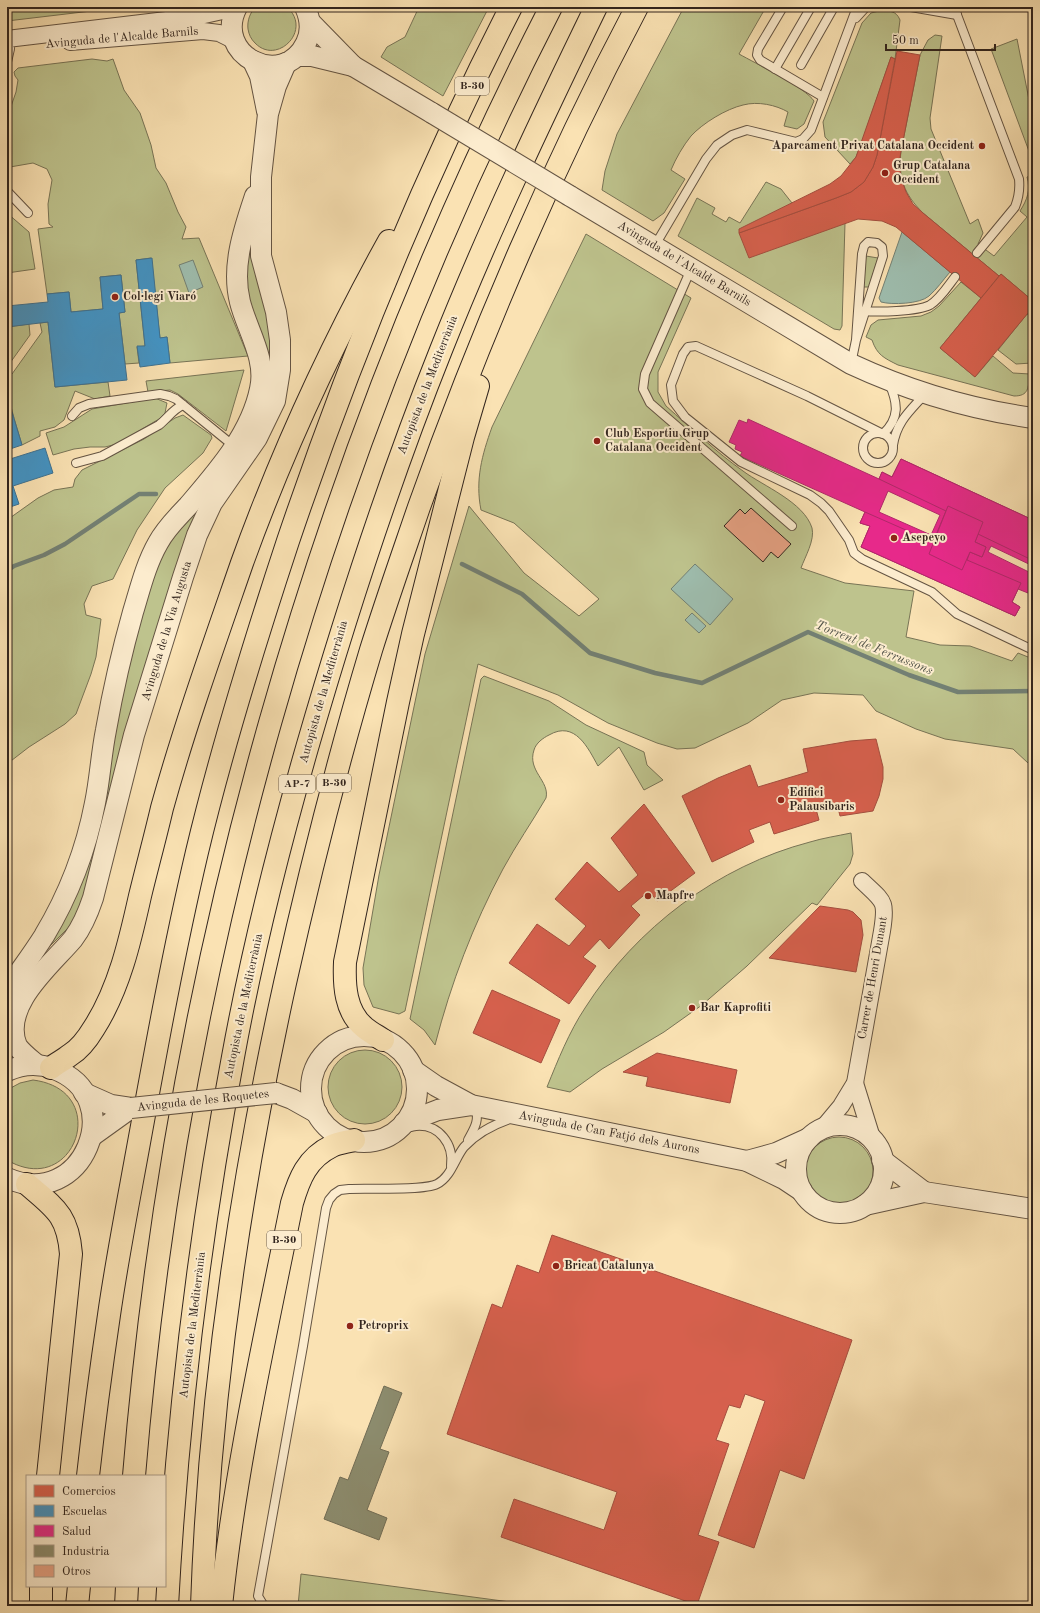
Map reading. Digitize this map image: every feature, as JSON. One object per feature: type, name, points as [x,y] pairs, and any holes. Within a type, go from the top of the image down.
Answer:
[{"type":"highway","name":"B-30","points":[[88,1475],[109,1312],[154,1056],[198,849],[234,715],[274,585],[323,440],[353,360],[434,166],[511,7]]},
{"type":"highway","points":[[134,1475],[141,1398],[154,1287],[176,1138],[204,990],[256,772],[279,692],[342,493],[401,338],[456,206],[551,7]]},
{"type":"highway","name":"Autopista de la Mediterrània","points":[[167,1606],[175,1486],[193,1310],[208,1208],[233,1054],[265,907],[282,838],[362,564],[410,430],[443,344],[497,216],[596,7]]},
{"type":"highway","name":"B-30","points":[[202,1606],[215,1412],[234,1258],[258,1116],[302,908],[348,732],[371,649],[401,558],[444,438],[475,358],[554,174],[615,47],[637,7]]},
{"type":"highway","points":[[44,1066],[71,1055],[84,1042],[95,1027],[105,1007],[129,943],[151,852],[182,743],[240,569],[264,504],[325,366],[357,300],[409,206],[434,166]]},
{"type":"highway","name":"B-30","points":[[383,1040],[364,1027],[356,1018],[346,994],[344,980],[348,942],[408,657],[463,437],[482,374],[527,254],[554,174]]},
{"type":"highway","name":"B-30","points":[[221,1606],[231,1519],[240,1464],[296,1186],[302,1173],[322,1152],[333,1145],[354,1140]]},
{"type":"highway","points":[[17,1181],[54,1207],[61,1216],[67,1228],[70,1247],[70,1268],[48,1475]]},
{"type":"highway","points":[[41,1587],[41,1606]]},
{"type":"highway","points":[[77,1606],[79,1587]]},
{"type":"highway","points":[[126,1606],[127,1587]]},
{"type":"street","points":[[236,8],[232,25],[234,41],[242,53],[253,61]]},
{"type":"street","name":"Avinguda de l'Alcalde Barnils","points":[[8,50],[200,16],[236,8]]},
{"type":"street","name":"Avinguda de l'Alcalde Barnils","points":[[307,14],[353,66]]},
{"type":"street","name":"Avinguda de la Via Augusta","points":[[44,1066],[16,1045],[9,1026],[15,1002],[22,991],[74,938],[87,913],[93,898],[134,735],[197,535],[212,503],[257,438],[275,401],[280,370],[280,340],[276,312],[261,256],[261,177],[268,114],[276,86],[291,59],[307,40],[307,14]]},
{"type":"street","name":"Avinguda de l'Alcalde Barnils","points":[[8,50],[124,37],[203,31],[219,33],[234,41]]},
{"type":"street","name":"Avinguda de l'Alcalde Barnils","points":[[253,61],[269,66],[291,59],[312,56],[353,66],[851,364],[926,394],[978,409],[1033,418]]},
{"type":"street","name":"Avinguda de la Via Augusta","points":[[253,61],[260,76],[268,114]]},
{"type":"street","name":"Avinguda de la Via Augusta","points":[[7,990],[32,954],[58,911],[71,884],[95,803],[105,732],[119,666],[139,591],[157,544],[171,524],[219,469],[248,425],[255,409],[261,387],[262,376],[260,362],[240,301],[237,269],[245,226],[261,177]]},
{"type":"street","name":"Carrer de Henri Dunant","points":[[815,1134],[841,1106],[855,1083],[885,910],[883,902],[862,881]]},
{"type":"street","points":[[364,1036],[383,1040],[399,1050],[406,1057],[413,1070],[416,1087],[415,1100],[411,1112],[396,1129],[372,1141],[354,1140],[335,1133],[323,1122],[312,1096],[314,1072],[318,1063],[324,1055],[340,1042],[349,1038],[364,1036]]},
{"type":"street","points":[[7,1071],[23,1066],[44,1066],[70,1077],[84,1093],[92,1114],[92,1136],[84,1156],[69,1172],[49,1182],[38,1184],[17,1181]]},
{"type":"street","name":"Avinguda de Can Fatjó dels Aurons","points":[[413,1070],[436,1086],[474,1106],[747,1161],[784,1179],[802,1191]]},
{"type":"street","name":"Avinguda de les Roquetes","points":[[84,1093],[110,1105],[131,1108],[276,1094],[299,1084],[314,1072]]},
{"type":"street","name":"Carrer de Henri Dunant","points":[[855,1083],[873,1141]]},
{"type":"street","name":"Avinguda de les Roquetes","points":[[276,1094],[292,1099],[318,1113]]},
{"type":"street","name":"Avinguda de Can Fatjó dels Aurons","points":[[396,1129],[438,1110],[474,1106]]},
{"type":"street","name":"Avinguda de les Roquetes","points":[[92,1136],[131,1108]]},
{"type":"street","points":[[865,1205],[874,1196],[881,1184],[883,1170],[880,1152],[873,1141],[862,1132],[849,1127],[836,1126],[815,1134],[802,1147],[796,1164],[797,1178],[802,1191],[814,1205],[832,1212],[851,1212],[865,1205],[924,1192],[1033,1209]]},
{"type":"street","name":"Avinguda de Can Fatjó dels Aurons","points":[[747,1161],[776,1152],[815,1134]]},
{"type":"street","points":[[882,1160],[924,1192]]},
{"type":"lane","points":[[783,7],[758,49],[757,55],[760,60],[823,97]]},
{"type":"lane","points":[[775,69],[811,7]]},
{"type":"lane","points":[[801,65],[834,7]]},
{"type":"lane","points":[[654,247],[706,159],[717,145],[732,135],[747,130],[796,142],[803,139],[811,130],[858,7]]},
{"type":"lane","points":[[849,28],[856,17],[866,7]]},
{"type":"lane","points":[[911,7],[956,11],[1019,179],[1019,198],[1016,207],[977,254]]},
{"type":"lane","points":[[7,192],[28,213]]},
{"type":"lane","points":[[851,364],[856,340],[883,256],[882,247],[877,243],[868,242],[864,246],[862,254],[856,340]]},
{"type":"lane","points":[[691,268],[645,374],[643,389],[650,403],[792,526]]},
{"type":"lane","points":[[857,311],[909,309],[930,305],[955,277]]},
{"type":"lane","points":[[893,445],[888,437],[883,434],[807,396],[696,346],[688,348],[683,354],[671,385],[673,401],[685,417],[741,462],[810,495],[821,503],[829,511],[849,540],[854,553],[862,559],[932,592],[957,614],[1033,650]]},
{"type":"lane","points":[[888,380],[896,400],[895,415],[891,427],[883,434],[873,434],[865,441],[864,446],[866,457],[873,462],[882,463],[892,456],[894,436],[906,413],[926,394]]},
{"type":"lane","points":[[72,416],[79,408],[89,404],[160,394],[176,399],[235,446]]},
{"type":"lane","points":[[76,463],[102,456],[159,425],[168,418],[176,407],[183,405]]},
{"type":"lane","points":[[264,1606],[258,1596],[324,1221],[330,1200],[334,1194],[340,1190],[349,1188],[432,1186],[443,1180],[464,1148],[477,1123],[478,1116],[474,1106]]},
{"type":"lane","points":[[464,1148],[481,1131],[493,1124],[522,1116]]},
{"type":"lane","points":[[396,1129],[416,1126],[435,1130],[442,1135],[451,1149],[451,1168]]},
{"type":"green space","points":[[7,7],[125,7],[7,21]]},
{"type":"green space","points":[[256,7],[287,7],[294,16],[296,26],[294,35],[282,48],[273,50],[264,49],[255,43],[250,37],[248,29],[249,17]]},
{"type":"green space","points":[[419,7],[489,7],[443,96],[381,57],[387,47],[405,37]]},
{"type":"green space","points":[[684,7],[766,7],[739,54],[801,89],[814,101],[804,124],[797,129],[784,126],[788,112],[778,107],[755,103],[729,110],[702,126],[685,144],[671,170],[685,179],[664,213],[653,221],[602,190],[605,171],[617,134]]},
{"type":"green space","points":[[889,11],[894,13],[900,20],[895,59],[891,57],[863,139],[856,157],[850,164],[825,137],[823,122],[862,23],[871,13]]},
{"type":"green space","points":[[935,35],[942,36],[930,118],[931,129],[970,224],[978,219],[983,233],[978,244],[994,256],[1027,217],[1020,211],[1028,195],[1029,186],[1027,177],[1033,175],[1033,301],[1001,274],[999,276],[923,213],[911,199],[904,185],[900,169],[901,151],[920,55],[928,40]]},
{"type":"green space","points":[[1017,39],[1033,120],[1033,162],[991,49]]},
{"type":"green space","points":[[92,59],[107,61],[113,59],[124,90],[140,113],[151,145],[156,168],[166,183],[186,227],[182,239],[199,238],[248,356],[170,363],[167,337],[160,338],[151,258],[136,260],[145,346],[137,347],[139,363],[125,364],[119,313],[125,312],[121,275],[100,277],[103,309],[71,312],[69,292],[47,294],[38,229],[53,227],[49,224],[48,204],[52,180],[47,169],[33,163],[10,167],[7,166],[7,118],[16,92],[18,80],[14,72],[18,68]]},
{"type":"green space","points":[[766,182],[781,189],[792,203],[845,223],[842,326],[840,330],[834,329],[678,236],[697,198],[715,208],[712,214],[726,222],[729,217],[740,223]]},
{"type":"green space","points":[[7,213],[29,232],[35,269],[7,273]]},
{"type":"green space","points":[[586,234],[691,298],[658,372],[658,392],[666,406],[713,448],[751,477],[782,495],[801,510],[808,519],[813,533],[801,568],[845,583],[914,591],[906,637],[940,645],[970,646],[1012,661],[1018,653],[1033,659],[1033,757],[1028,763],[1013,749],[945,739],[916,729],[876,711],[863,695],[814,693],[782,700],[748,723],[695,748],[677,749],[657,743],[608,723],[558,695],[478,664],[405,1011],[399,1014],[373,1007],[364,985],[363,968],[379,875],[425,654],[469,506],[524,573],[579,616],[599,599],[514,523],[481,510],[479,499],[480,468],[492,427]]},
{"type":"green space","points":[[253,235],[270,321],[270,383],[250,309],[244,271]]},
{"type":"green space","points":[[866,256],[878,258],[869,287],[862,287]]},
{"type":"green space","points":[[961,282],[981,298],[940,348],[975,377],[993,356],[1013,373],[1030,374],[1027,390],[1023,395],[1014,396],[898,365],[882,356],[876,349],[872,340],[866,337],[871,325],[878,320],[921,316],[931,312],[939,306]]},
{"type":"green space","points":[[1027,314],[1033,319],[1032,363],[1016,364],[998,350]]},
{"type":"green space","points":[[48,322],[55,387],[108,382],[110,396],[95,399],[75,391],[64,420],[55,427],[40,431],[40,436],[22,445],[10,401],[7,374],[12,374],[42,332],[40,323]]},
{"type":"green space","points":[[29,324],[30,335],[10,363],[7,363],[7,327]]},
{"type":"green space","points":[[244,370],[226,431],[178,394],[170,390],[148,392],[146,381]]},
{"type":"green space","points":[[155,398],[167,403],[165,413],[159,419],[117,444],[105,447],[74,449],[53,455],[46,433],[64,427],[92,409]]},
{"type":"green space","points":[[183,415],[211,435],[212,438],[203,453],[165,488],[137,530],[113,579],[92,586],[84,604],[86,615],[101,619],[96,657],[76,714],[65,724],[29,747],[7,764],[7,520],[38,498],[54,490],[73,487],[75,479],[82,470],[144,439],[175,418]]},
{"type":"green space","points":[[210,491],[85,894],[69,927],[43,953],[63,917],[127,664],[164,542]]},
{"type":"green space","points":[[484,676],[549,701],[586,725],[644,752],[647,765],[663,780],[644,790],[619,747],[598,766],[585,744],[573,733],[558,731],[542,739],[538,743],[534,750],[533,764],[545,786],[546,798],[508,860],[482,911],[448,999],[435,1045],[424,1030],[410,1019],[481,679]]},
{"type":"green space","points":[[851,833],[853,854],[850,864],[817,905],[812,903],[747,966],[702,1005],[664,1032],[602,1069],[570,1092],[547,1087],[569,1036],[585,1008],[606,979],[629,952],[654,927],[682,904],[712,884],[743,867],[776,853],[810,842]]},
{"type":"green space","points":[[365,1050],[386,1056],[396,1066],[402,1087],[396,1108],[386,1118],[365,1124],[344,1118],[334,1108],[328,1087],[334,1066],[344,1056]]},
{"type":"green space","points":[[33,1080],[58,1088],[72,1102],[78,1120],[76,1139],[66,1155],[51,1166],[31,1168],[7,1160],[7,1090],[20,1083]]},
{"type":"green space","points":[[839,1137],[852,1140],[863,1147],[870,1158],[873,1171],[870,1184],[863,1195],[852,1202],[839,1205],[826,1202],[815,1195],[808,1184],[805,1171],[808,1158],[815,1147],[826,1140]]},
{"type":"green space","points":[[301,1574],[540,1606],[298,1606]]},
{"type":"shaded area","points":[[902,232],[950,272],[935,290],[925,299],[906,303],[881,302],[879,298]]},
{"type":"shaded area","points":[[193,260],[203,287],[189,293],[179,265]]},
{"type":"shaded area","points":[[695,564],[733,599],[710,625],[671,589]]},
{"type":"shaded area","points":[[692,613],[706,626],[699,633],[685,620]]},
{"type":"building: Comercios","name":"Grup Catalana Occident","points":[[897,51],[920,55],[901,151],[899,164],[901,178],[906,192],[913,204],[999,276],[981,298],[896,227],[882,221],[858,219],[749,258],[739,233],[851,192],[864,182],[873,167],[877,155]]},
{"type":"building: Comercios","points":[[891,57],[895,59],[877,155],[873,167],[864,182],[851,192],[739,233],[739,229],[830,184],[841,176],[856,157]]},
{"type":"building: Comercios","points":[[1001,274],[1033,301],[1033,307],[975,377],[940,348]]},
{"type":"building: Comercios","name":"Edifici Palausibaris","points":[[876,739],[883,767],[883,779],[879,796],[873,811],[840,816],[837,804],[816,809],[819,820],[774,834],[770,822],[749,830],[754,842],[712,862],[682,796],[718,778],[750,765],[758,787],[808,772],[803,749],[850,741]]},
{"type":"building: Comercios","points":[[644,804],[695,873],[657,901],[649,891],[631,906],[640,915],[609,949],[600,939],[583,957],[596,966],[569,1004],[509,963],[537,924],[569,946],[586,926],[555,899],[587,862],[619,892],[638,875],[611,838]]},
{"type":"building: Comercios","points":[[820,906],[848,910],[853,912],[861,920],[863,935],[856,972],[769,958]]},
{"type":"building: Comercios","points":[[492,990],[560,1020],[541,1063],[473,1033]]},
{"type":"building: Comercios","points":[[657,1053],[737,1070],[730,1103],[646,1086],[648,1077],[623,1072]]},
{"type":"building: Comercios","points":[[552,1235],[852,1340],[804,1479],[780,1470],[754,1548],[718,1535],[765,1401],[745,1394],[740,1408],[729,1405],[716,1440],[729,1444],[698,1535],[719,1542],[697,1605],[501,1537],[514,1499],[604,1530],[617,1492],[447,1434],[492,1304],[502,1308],[517,1265],[539,1273]]},
{"type":"building: Escuelas","points":[[152,258],[160,338],[167,337],[170,363],[140,367],[137,346],[145,346],[136,260]]},
{"type":"building: Escuelas","points":[[121,275],[125,312],[119,313],[127,380],[55,387],[48,322],[7,327],[7,306],[48,302],[47,294],[69,292],[71,312],[103,309],[100,277]]},
{"type":"building: Escuelas","points":[[12,412],[22,445],[7,450],[7,414]]},
{"type":"building: Escuelas","points":[[45,448],[53,473],[13,486],[19,504],[7,508],[7,460]]},
{"type":"building: Salud","points":[[748,419],[879,479],[882,472],[892,477],[901,459],[1033,520],[1033,566],[991,546],[988,552],[1033,574],[1033,595],[1018,589],[1012,602],[1020,607],[1015,616],[861,547],[870,526],[860,523],[865,512],[740,456],[742,452],[735,449],[736,445],[729,442],[739,420],[747,423]],"holes":[[[888,491],[940,515],[931,535],[879,512]]]},
{"type":"building: Salud","name":"Asepeyo","points":[[901,459],[1033,520],[1032,560],[978,534],[975,542],[986,547],[982,557],[970,552],[967,560],[1021,583],[1012,602],[1020,607],[1015,616],[861,547],[870,526],[860,523],[865,512],[933,542],[946,511],[879,479],[882,472],[892,477]]},
{"type":"building: Salud","points":[[948,506],[983,522],[975,542],[986,547],[982,557],[970,552],[962,570],[929,554]]},
{"type":"building: Industria","points":[[384,1386],[402,1393],[380,1449],[389,1452],[367,1510],[387,1518],[379,1540],[324,1519],[340,1477],[348,1480]]},
{"type":"building: Otros","points":[[751,508],[791,544],[778,558],[771,552],[763,562],[724,526],[740,509],[745,514]]},
{"type":"waterway","name":"Torrent de Ferrussons","points":[[7,571],[14,566],[44,555],[65,544],[139,494],[156,494]]},
{"type":"waterway","name":"Torrent de Ferrussons","points":[[462,564],[522,594],[590,653],[655,673],[702,683],[808,632],[909,675],[958,692],[1033,691]]},
{"type":"place","name":"Aparcament Privat Catalana Occident","points":[[982,146]]},
{"type":"place","name":"Grup Catalana Occident","points":[[885,173]]},
{"type":"place","name":"Col·legi Viaró","points":[[115,297]]},
{"type":"place","name":"Club Esportiu Grup Catalana Occident","points":[[597,441]]},
{"type":"place","name":"Asepeyo","points":[[894,538]]},
{"type":"place","name":"Edifici Palausibaris","points":[[781,800]]},
{"type":"place","name":"Mapfre","points":[[648,896]]},
{"type":"place","name":"Bar Kaprofiti","points":[[692,1008]]},
{"type":"place","name":"Bricat Catalunya","points":[[556,1266]]},
{"type":"place","name":"Petroprix","points":[[350,1326]]}]
